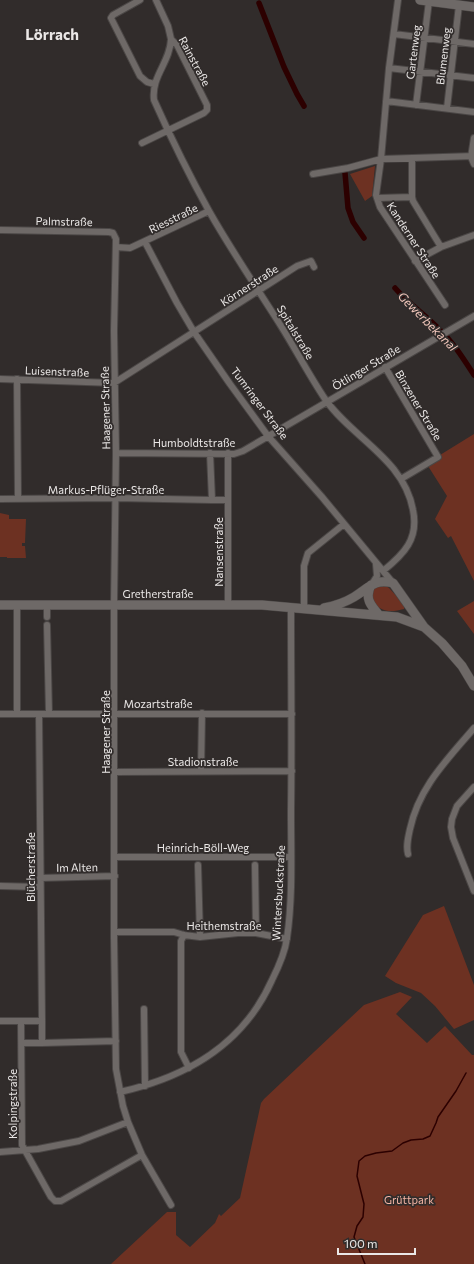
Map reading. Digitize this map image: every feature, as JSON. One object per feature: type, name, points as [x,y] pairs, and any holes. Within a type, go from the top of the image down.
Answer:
[{"type":"main road","points":[[425,1],[474,7]]},
{"type":"main road","points":[[379,615],[371,606],[368,593],[372,584],[382,581],[393,583]]},
{"type":"main road","name":"Tumringer Straße","points":[[393,583],[424,627],[454,656],[474,686]]},
{"type":"main road","name":"Gretherstraße","points":[[316,609],[344,602],[362,592],[372,584]]},
{"type":"main road","name":"Gretherstraße","points":[[0,605],[228,605],[304,608],[397,617]]},
{"type":"main road","points":[[397,617],[411,609]]},
{"type":"main road","name":"Tumringer Straße","points":[[397,617],[424,627]]},
{"type":"street","points":[[140,0],[113,14],[111,18],[140,76],[147,82],[154,84],[168,56],[171,48],[171,39]]},
{"type":"street","name":"Rainstraße","points":[[156,0],[168,26],[171,39],[177,45],[207,105],[207,110],[204,114],[168,131]]},
{"type":"street","name":"Kanderner Straße","points":[[398,0],[389,68],[381,159],[376,195],[380,207],[445,304]]},
{"type":"street","name":"Gartenweg","points":[[416,105],[424,38],[425,1]]},
{"type":"street","name":"Blumenweg","points":[[446,108],[459,5]]},
{"type":"street","points":[[394,34],[474,44]]},
{"type":"street","points":[[389,68],[474,78]]},
{"type":"street","name":"Spitalstraße","points":[[154,84],[154,100],[168,131],[209,211],[327,402],[339,417],[387,460],[401,479],[413,510],[415,525],[406,549],[401,556],[383,571]]},
{"type":"street","points":[[386,101],[474,112]]},
{"type":"street","points":[[142,143],[168,131]]},
{"type":"street","points":[[474,138],[474,164]]},
{"type":"street","points":[[313,174],[348,168],[381,159],[473,156]]},
{"type":"street","points":[[412,159],[412,197],[441,247]]},
{"type":"street","points":[[377,198],[412,197]]},
{"type":"street","name":"Riesstraße","points":[[116,247],[130,248],[209,211]]},
{"type":"street","name":"Palmstraße","points":[[0,230],[109,232],[113,233],[115,236],[116,247]]},
{"type":"street","points":[[415,261],[441,247],[474,235]]},
{"type":"street","name":"Tumringer Straße","points":[[145,242],[194,332],[268,436],[393,583]]},
{"type":"street","name":"Haagener Straße","points":[[116,247],[114,383],[116,452],[114,605],[114,932],[116,1069],[128,1122],[142,1155],[171,1205]]},
{"type":"street","name":"Körnerstraße","points":[[194,332],[297,266],[311,261],[314,267]]},
{"type":"street","name":"Ötlinger Straße","points":[[268,436],[474,316]]},
{"type":"street","points":[[114,383],[194,332]]},
{"type":"street","name":"Binzener Straße","points":[[385,367],[438,457],[401,479]]},
{"type":"street","name":"Luisenstraße","points":[[0,379],[114,383]]},
{"type":"street","points":[[17,379],[18,499]]},
{"type":"street","name":"Humboldtstraße","points":[[116,452],[210,452],[234,454],[243,451],[268,436]]},
{"type":"street","points":[[210,452],[212,500],[228,500]]},
{"type":"street","name":"Nansenstraße","points":[[228,453],[228,605]]},
{"type":"street","name":"Markus-Pflüger-Straße","points":[[0,499],[116,498],[212,500]]},
{"type":"street","points":[[304,608],[304,566],[308,553],[344,524]]},
{"type":"street","points":[[372,584],[377,576],[376,564]]},
{"type":"street","points":[[17,714],[18,605]]},
{"type":"street","points":[[47,605],[47,617]]},
{"type":"street","name":"Wintersbuckstraße","points":[[120,1092],[168,1079],[189,1068],[228,1041],[246,1024],[253,1014],[268,990],[279,965],[287,938],[291,857],[291,608]]},
{"type":"street","points":[[47,626],[49,714]]},
{"type":"street","points":[[201,771],[202,713]]},
{"type":"street","name":"Mozartstraße","points":[[0,714],[292,714]]},
{"type":"street","name":"Blücherstraße","points":[[39,714],[42,1043]]},
{"type":"street","points":[[408,854],[408,840],[416,808],[428,785],[474,728]]},
{"type":"street","name":"Stadionstraße","points":[[115,772],[292,771]]},
{"type":"street","points":[[474,787],[457,806],[452,819],[451,827],[455,843],[474,891]]},
{"type":"street","name":"Heinrich-Böll-Weg","points":[[115,857],[291,857]]},
{"type":"street","points":[[198,865],[200,937]]},
{"type":"street","points":[[255,865],[256,933]]},
{"type":"street","name":"Im Alten","points":[[40,878],[115,876]]},
{"type":"street","points":[[0,886],[40,887]]},
{"type":"street","name":"Heithemstraße","points":[[114,932],[174,932],[200,937],[238,933],[256,933],[287,938]]},
{"type":"street","points":[[184,935],[181,941],[182,1052],[189,1068]]},
{"type":"street","points":[[144,1009],[145,1086]]},
{"type":"street","points":[[0,1021],[42,1021]]},
{"type":"street","name":"Kolpingstraße","points":[[21,1021],[22,1145],[50,1197],[55,1201],[61,1201],[142,1155]]},
{"type":"street","points":[[22,1043],[116,1041]]},
{"type":"street","points":[[0,1152],[51,1147],[79,1141],[128,1122]]},
{"type":"green space","points":[[375,166],[372,196],[365,201],[350,174]]},
{"type":"green space","points":[[474,434],[474,581],[451,536],[448,538],[435,519],[447,496],[428,466],[441,458],[440,455]]},
{"type":"green space","points":[[0,513],[9,515],[9,519],[26,519],[25,543],[22,543],[22,546],[25,546],[26,558],[0,557]]},
{"type":"green space","points":[[383,584],[389,588],[405,605],[404,609],[394,611],[385,610],[381,609],[374,603],[371,599],[373,586]]},
{"type":"green space","points":[[474,601],[474,634],[457,611]]},
{"type":"green space","points":[[444,906],[474,985],[474,1020],[454,1029],[435,1006],[421,993],[396,983],[385,976],[423,915]]},
{"type":"green space","name":"Grüttpark","points":[[400,992],[412,997],[396,1014],[427,1043],[445,1026],[472,1055],[474,1055],[474,1264],[111,1264],[167,1212],[176,1212],[176,1235],[190,1247],[215,1223],[219,1214],[221,1216],[240,1198],[261,1103],[264,1099],[364,1005]]},
{"type":"waterway","name":"Gewerbekanal","points":[[259,3],[284,67],[304,106]]},
{"type":"waterway","name":"Gewerbekanal","points":[[345,173],[348,208],[353,222],[364,238]]},
{"type":"waterway","name":"Gewerbekanal","points":[[395,288],[443,333],[458,350],[474,375]]},
{"type":"waterway","points":[[365,1264],[354,1237],[357,1226],[363,1217],[364,1204],[357,1176],[359,1161],[365,1156],[392,1151],[403,1143],[430,1136],[438,1117],[456,1091],[466,1073]]},
{"type":"district","name":"Lörrach","points":[[52,34]]}]
